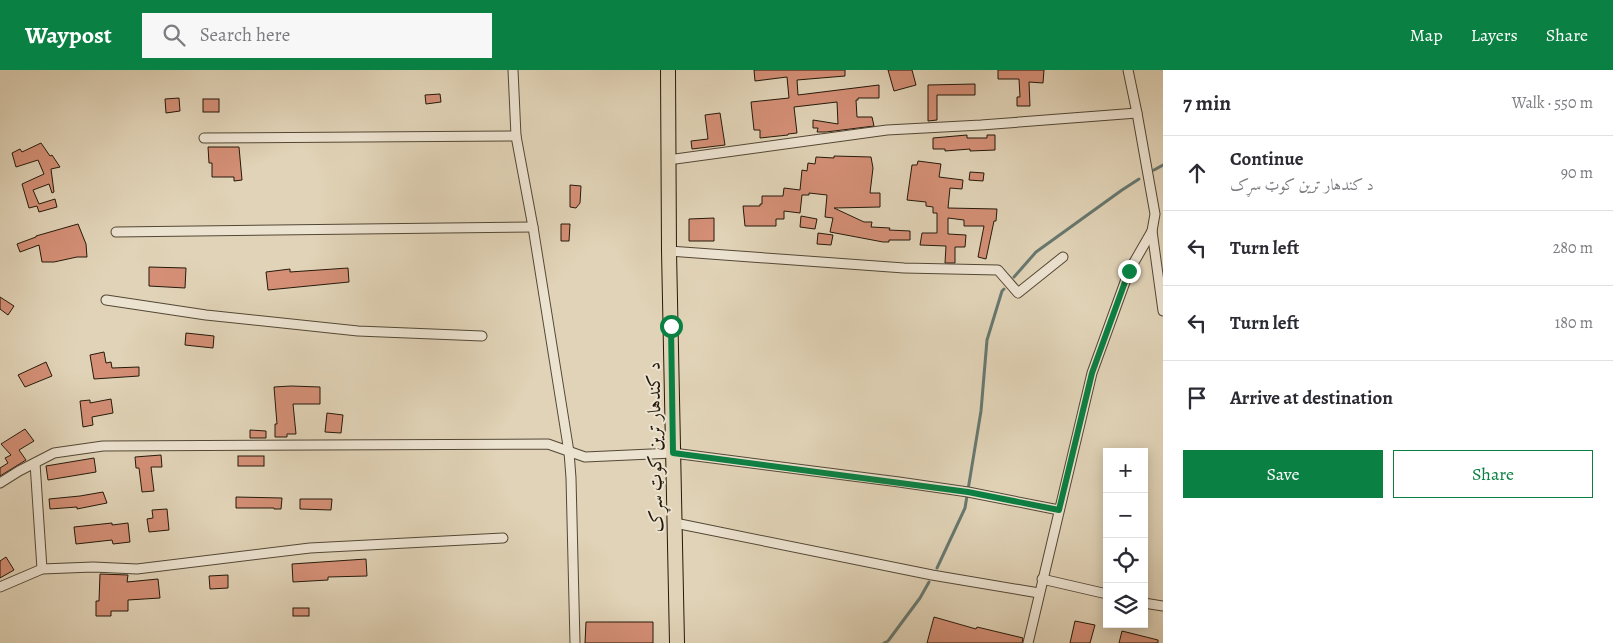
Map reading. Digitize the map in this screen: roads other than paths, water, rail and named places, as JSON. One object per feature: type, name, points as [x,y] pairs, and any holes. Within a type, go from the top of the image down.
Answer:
[{"type":"main road","name":"د کندهار ترين کوټ سړک","points":[[668,70],[669,251],[677,643]]},
{"type":"street","points":[[513,70],[516,136],[533,227],[572,478],[575,643]]},
{"type":"street","points":[[1128,70],[1155,214],[1152,231],[1163,311]]},
{"type":"street","points":[[668,160],[887,130],[1137,113]]},
{"type":"street","points":[[204,138],[516,136]]},
{"type":"street","points":[[1155,214],[1163,206]]},
{"type":"street","points":[[116,232],[533,227]]},
{"type":"street","points":[[1028,643],[1092,373],[1129,271],[1152,231]]},
{"type":"street","points":[[669,251],[904,268],[998,270],[1018,293],[1063,257]]},
{"type":"street","points":[[106,300],[206,314],[358,331],[482,336]]},
{"type":"street","points":[[0,483],[54,453],[103,446],[548,444],[585,457],[673,453],[909,483],[968,492],[1059,510]]},
{"type":"street","points":[[35,463],[42,569]]},
{"type":"street","points":[[675,523],[932,575],[1039,593]]},
{"type":"street","points":[[0,587],[42,569],[136,569],[310,548],[503,538]]},
{"type":"street","points":[[1042,579],[1103,593]]},
{"type":"street","points":[[1148,604],[1163,606]]},
{"type":"waterway","points":[[1154,170],[1163,165]]},
{"type":"waterway","points":[[1014,277],[1036,252],[1139,179]]},
{"type":"waterway","points":[[937,568],[965,508],[981,411],[987,340],[1004,289]]},
{"type":"waterway","points":[[884,643],[888,641],[920,598],[929,582]]}]
